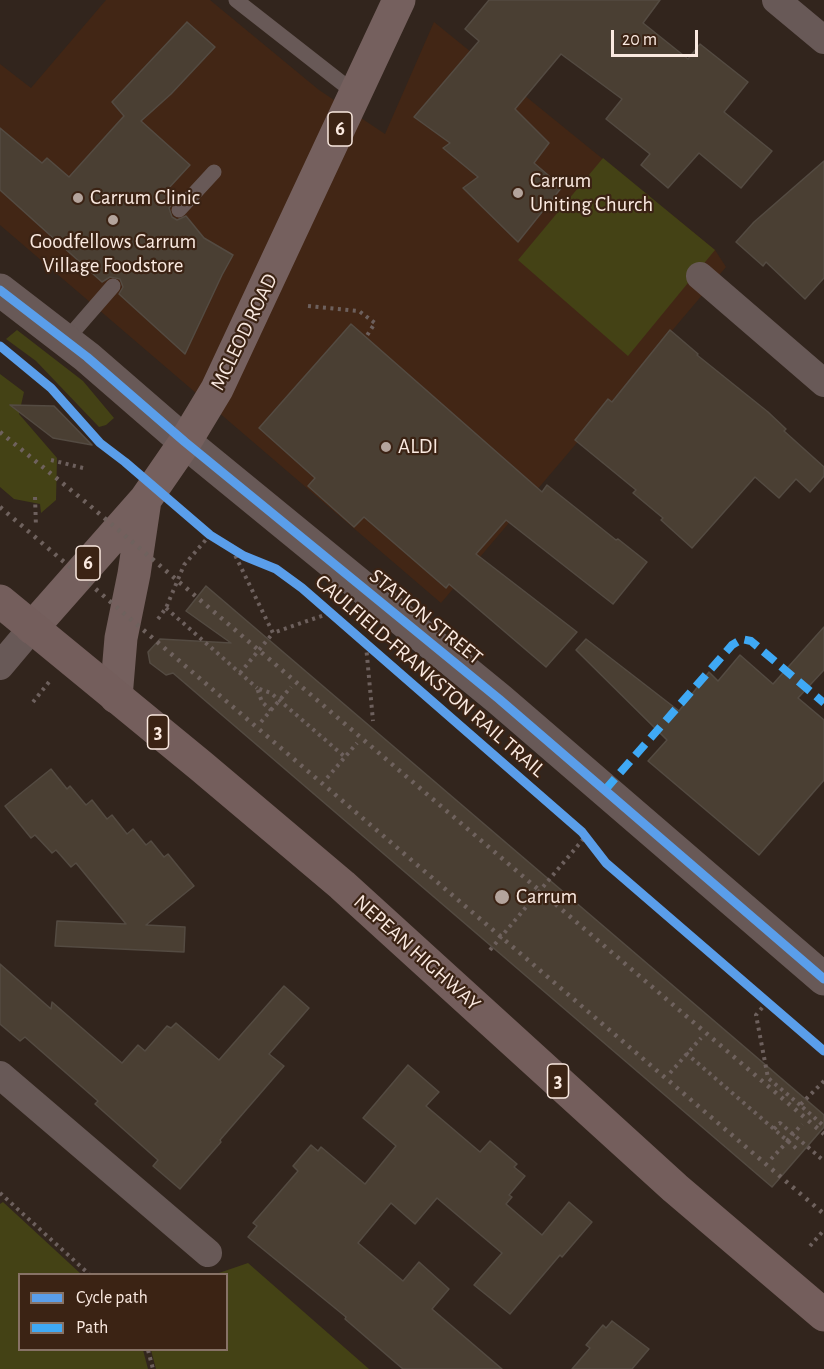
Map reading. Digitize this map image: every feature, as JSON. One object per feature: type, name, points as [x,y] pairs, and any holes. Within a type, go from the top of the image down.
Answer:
[{"type":"highway","name":"NEPEAN HIGHWAY","points":[[0,601],[342,885],[675,1188],[824,1315]]},
{"type":"main road","name":"MCLEOD ROAD","points":[[32,628],[146,500],[185,442],[226,371],[399,0]]},
{"type":"main road","points":[[116,698],[122,638],[146,500]]},
{"type":"street","points":[[776,0],[820,26]]},
{"type":"street","points":[[700,276],[824,383]]},
{"type":"street","name":"STATION STREET","points":[[0,290],[66,340],[185,442],[499,699],[824,980]]},
{"type":"street","points":[[0,666],[32,628]]},
{"type":"street","points":[[0,1075],[208,1252]]},
{"type":"lane","points":[[236,0],[356,94]]},
{"type":"lane","points":[[179,210],[214,172]]},
{"type":"lane","points":[[66,340],[112,286]]},
{"type":"path","points":[[308,306],[359,311],[375,323],[366,338]]},
{"type":"path","points":[[51,459],[87,469]]},
{"type":"path","points":[[35,497],[36,527]]},
{"type":"path","points":[[202,527],[244,556]]},
{"type":"path","points":[[154,626],[166,608],[184,565],[221,542]]},
{"type":"path","points":[[221,542],[273,633]]},
{"type":"path","points":[[166,608],[256,688],[262,702],[271,710]]},
{"type":"path","points":[[240,673],[273,633],[330,613]]},
{"type":"path","points":[[363,642],[373,722]]},
{"type":"path","points":[[261,722],[291,687]]},
{"type":"path","points":[[256,688],[271,693],[345,757]]},
{"type":"path","points":[[327,778],[357,743]]},
{"type":"path","points":[[490,950],[583,835],[592,846]]},
{"type":"path","points":[[758,994],[775,1009]]},
{"type":"path","points":[[767,1002],[756,1015],[768,1078],[824,1126]]},
{"type":"path","points":[[670,1073],[701,1038]]},
{"type":"path","points":[[686,1053],[797,1149],[787,1141]]},
{"type":"path","points":[[800,1105],[824,1081]]},
{"type":"path","points":[[774,1129],[780,1123],[824,1161]]},
{"type":"path","points":[[771,1159],[802,1124]]},
{"type":"path","points":[[0,1194],[87,1273]]},
{"type":"path","points":[[810,1246],[824,1230]]},
{"type":"path","points":[[148,1351],[153,1369]]},
{"type":"shaded area","points":[[106,0],[210,0],[319,90],[385,134],[434,22],[715,250],[726,267],[441,603],[0,225],[0,64],[31,88]]},
{"type":"shaded area","points":[[603,158],[715,250],[628,356],[518,260]]},
{"type":"shaded area","points":[[17,330],[83,381],[114,418],[106,425],[99,427],[36,361],[6,339]]},
{"type":"shaded area","points":[[0,374],[24,392],[19,414],[57,458],[56,500],[41,513],[40,504],[14,499],[0,487]]},
{"type":"shaded area","points":[[3,1202],[80,1273],[18,1273],[18,1351],[143,1351],[148,1369],[0,1369],[0,1204]]},
{"type":"shaded area","points":[[248,1263],[369,1369],[156,1369],[151,1351],[228,1351],[228,1273],[219,1273]]},
{"type":"building","points":[[489,0],[660,0],[643,23],[688,59],[700,44],[748,82],[724,112],[772,151],[741,188],[699,153],[668,188],[641,165],[650,154],[606,119],[622,99],[561,54],[515,109],[549,143],[534,163],[562,187],[518,242],[463,188],[478,177],[443,148],[450,143],[414,117],[479,41],[465,29]]},
{"type":"building","points":[[187,22],[215,47],[171,94],[141,121],[190,165],[166,191],[174,201],[169,208],[172,217],[177,220],[186,216],[204,238],[233,255],[185,354],[119,294],[123,287],[120,279],[110,277],[102,282],[0,190],[0,128],[42,163],[47,158],[69,177],[124,116],[112,102]]},
{"type":"building","points":[[824,161],[824,278],[805,299],[766,262],[763,266],[736,242],[754,222]]},
{"type":"building","name":"ALDI","points":[[351,324],[542,492],[547,485],[647,562],[613,604],[506,520],[476,554],[577,632],[546,667],[449,584],[446,588],[364,517],[354,527],[308,486],[315,478],[259,428]]},
{"type":"building","points":[[670,330],[697,355],[768,412],[786,429],[784,431],[824,467],[824,476],[810,492],[796,479],[779,498],[755,477],[692,548],[661,520],[663,518],[633,493],[636,490],[575,440],[608,399],[612,402]]},
{"type":"building","points":[[10,405],[54,406],[92,445],[53,438]]},
{"type":"building","name":"Carrum","points":[[206,586],[824,1115],[824,1127],[772,1187],[173,673],[166,675],[150,663],[148,652],[160,639],[231,643],[186,611]]},
{"type":"building","points":[[824,627],[824,670],[798,698],[824,720],[824,780],[759,855],[648,761],[667,740],[576,650],[586,639],[679,711],[709,672],[718,681],[740,655],[773,684]]},
{"type":"building","points":[[51,769],[67,789],[70,786],[86,805],[92,800],[107,819],[112,815],[127,834],[133,829],[146,845],[151,841],[164,857],[168,854],[194,886],[146,925],[185,927],[184,952],[55,946],[57,921],[126,924],[76,863],[71,867],[56,850],[52,853],[35,835],[31,838],[5,806]]},
{"type":"building","points":[[0,964],[51,1009],[52,1002],[122,1063],[138,1045],[145,1051],[167,1026],[171,1028],[176,1023],[219,1060],[284,986],[309,1008],[269,1054],[284,1066],[180,1189],[153,1166],[158,1160],[95,1104],[98,1101],[25,1037],[20,1041],[0,1024]]},
{"type":"building","points":[[408,1065],[439,1092],[426,1106],[480,1152],[490,1141],[517,1164],[514,1167],[525,1176],[509,1195],[512,1197],[506,1204],[542,1235],[569,1202],[592,1222],[562,1257],[560,1255],[510,1314],[474,1285],[502,1253],[437,1198],[415,1224],[391,1203],[358,1243],[403,1281],[419,1262],[449,1289],[432,1309],[502,1369],[403,1369],[345,1319],[346,1317],[248,1237],[257,1226],[253,1223],[298,1171],[293,1166],[311,1145],[318,1151],[321,1147],[365,1184],[396,1146],[363,1118]]},
{"type":"building","points":[[612,1321],[649,1349],[632,1369],[572,1369],[590,1348],[586,1345],[603,1325],[606,1328]]},
{"type":"railway","points":[[0,432],[88,504],[824,1134]]},
{"type":"railway","points":[[0,507],[824,1214]]},
{"type":"marked path","points":[[605,790],[732,645],[742,639],[751,641],[824,703]]},
{"type":"cycle path","name":"CAULFIELD-FRANKSTON RAIL TRAIL","points":[[0,290],[87,357],[185,442],[499,699],[824,979]]},
{"type":"cycle path","name":"CAULFIELD-FRANKSTON RAIL TRAIL","points":[[0,346],[51,388],[100,443],[210,535],[244,556],[276,569],[302,588],[582,832],[606,863],[824,1051]]},
{"type":"place","name":"Carrum Uniting Church","points":[[518,193]]},
{"type":"place","name":"Carrum Clinic","points":[[78,198]]},
{"type":"place","name":"Goodfellows Carrum Village Foodstore","points":[[113,220]]},
{"type":"place","name":"ALDI","points":[[386,447]]},
{"type":"place","name":"Carrum","points":[[502,897]]}]
